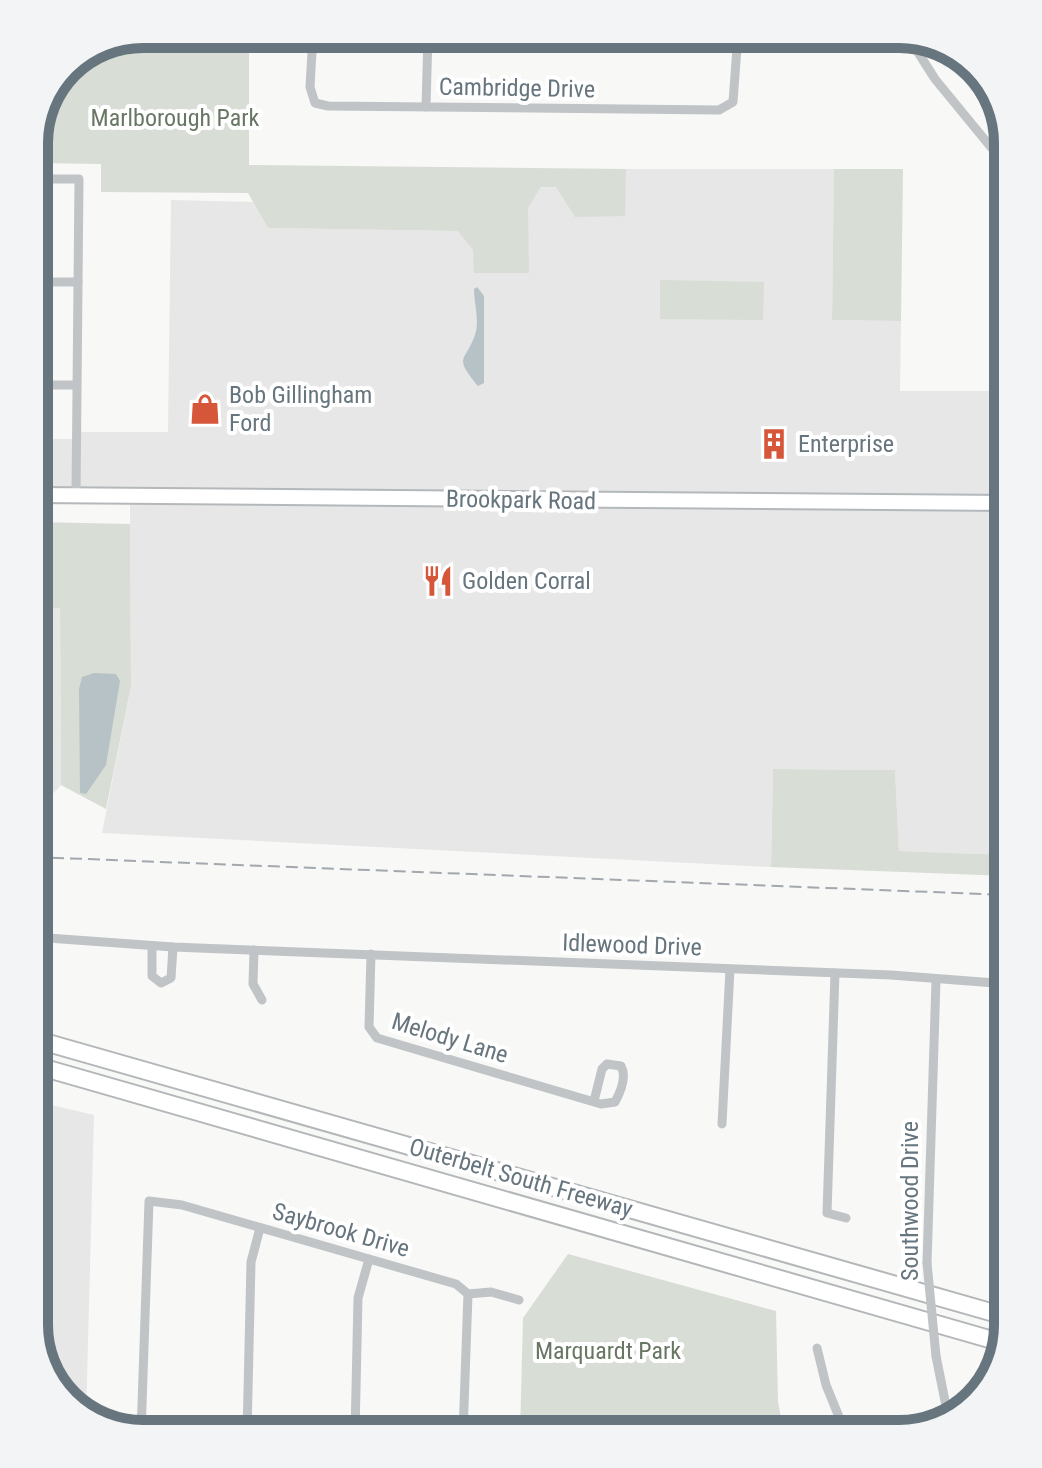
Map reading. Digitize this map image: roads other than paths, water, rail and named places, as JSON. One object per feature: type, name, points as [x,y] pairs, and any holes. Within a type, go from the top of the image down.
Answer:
[{"type":"highway","name":"Outerbelt South Freeway","points":[[48,1043],[994,1313]]},
{"type":"highway","name":"Outerbelt South Freeway","points":[[48,1069],[993,1340]]},
{"type":"main road","name":"Brookpark Road","points":[[48,495],[994,503]]},
{"type":"street","name":"Cambridge Drive","points":[[312,48],[310,87],[315,103],[719,110],[733,102],[737,48]]},
{"type":"street","points":[[426,107],[428,48]]},
{"type":"street","points":[[916,50],[935,79],[994,151]]},
{"type":"street","points":[[48,179],[79,179],[76,496]]},
{"type":"street","points":[[48,282],[78,282]]},
{"type":"street","points":[[48,385],[76,385]]},
{"type":"street","name":"Idlewood Drive","points":[[48,938],[152,946],[835,973],[994,983]]},
{"type":"street","points":[[152,946],[152,976],[161,983],[171,978],[173,947]]},
{"type":"street","points":[[254,950],[253,984],[262,1000]]},
{"type":"street","name":"Melody Lane","points":[[371,954],[369,1027],[377,1038],[594,1101]]},
{"type":"street","points":[[722,1124],[730,969]]},
{"type":"street","points":[[835,973],[827,1213],[846,1218]]},
{"type":"street","name":"Southwood Drive","points":[[936,981],[927,1263],[936,1356],[946,1407]]},
{"type":"street","points":[[607,1064],[621,1066],[624,1077],[615,1102],[594,1101],[602,1069],[607,1064]]},
{"type":"street","name":"Saybrook Drive","points":[[141,1420],[149,1201],[182,1205],[456,1284],[468,1294],[491,1292],[519,1300]]},
{"type":"street","points":[[247,1420],[251,1262],[260,1228]]},
{"type":"street","points":[[355,1420],[358,1298],[369,1259]]},
{"type":"street","points":[[464,1420],[468,1294]]},
{"type":"street","points":[[817,1348],[826,1385],[840,1420]]},
{"type":"railway","points":[[48,858],[994,894]]},
{"type":"place","name":"Bob Gillingham Ford","points":[[205,409]]},
{"type":"place","name":"Enterprise","points":[[774,444]]},
{"type":"place","name":"Golden Corral","points":[[438,581]]},
{"type":"park label","name":"Marlborough Park","points":[[175,118]]},
{"type":"park label","name":"Marquardt Park","points":[[608,1351]]}]
